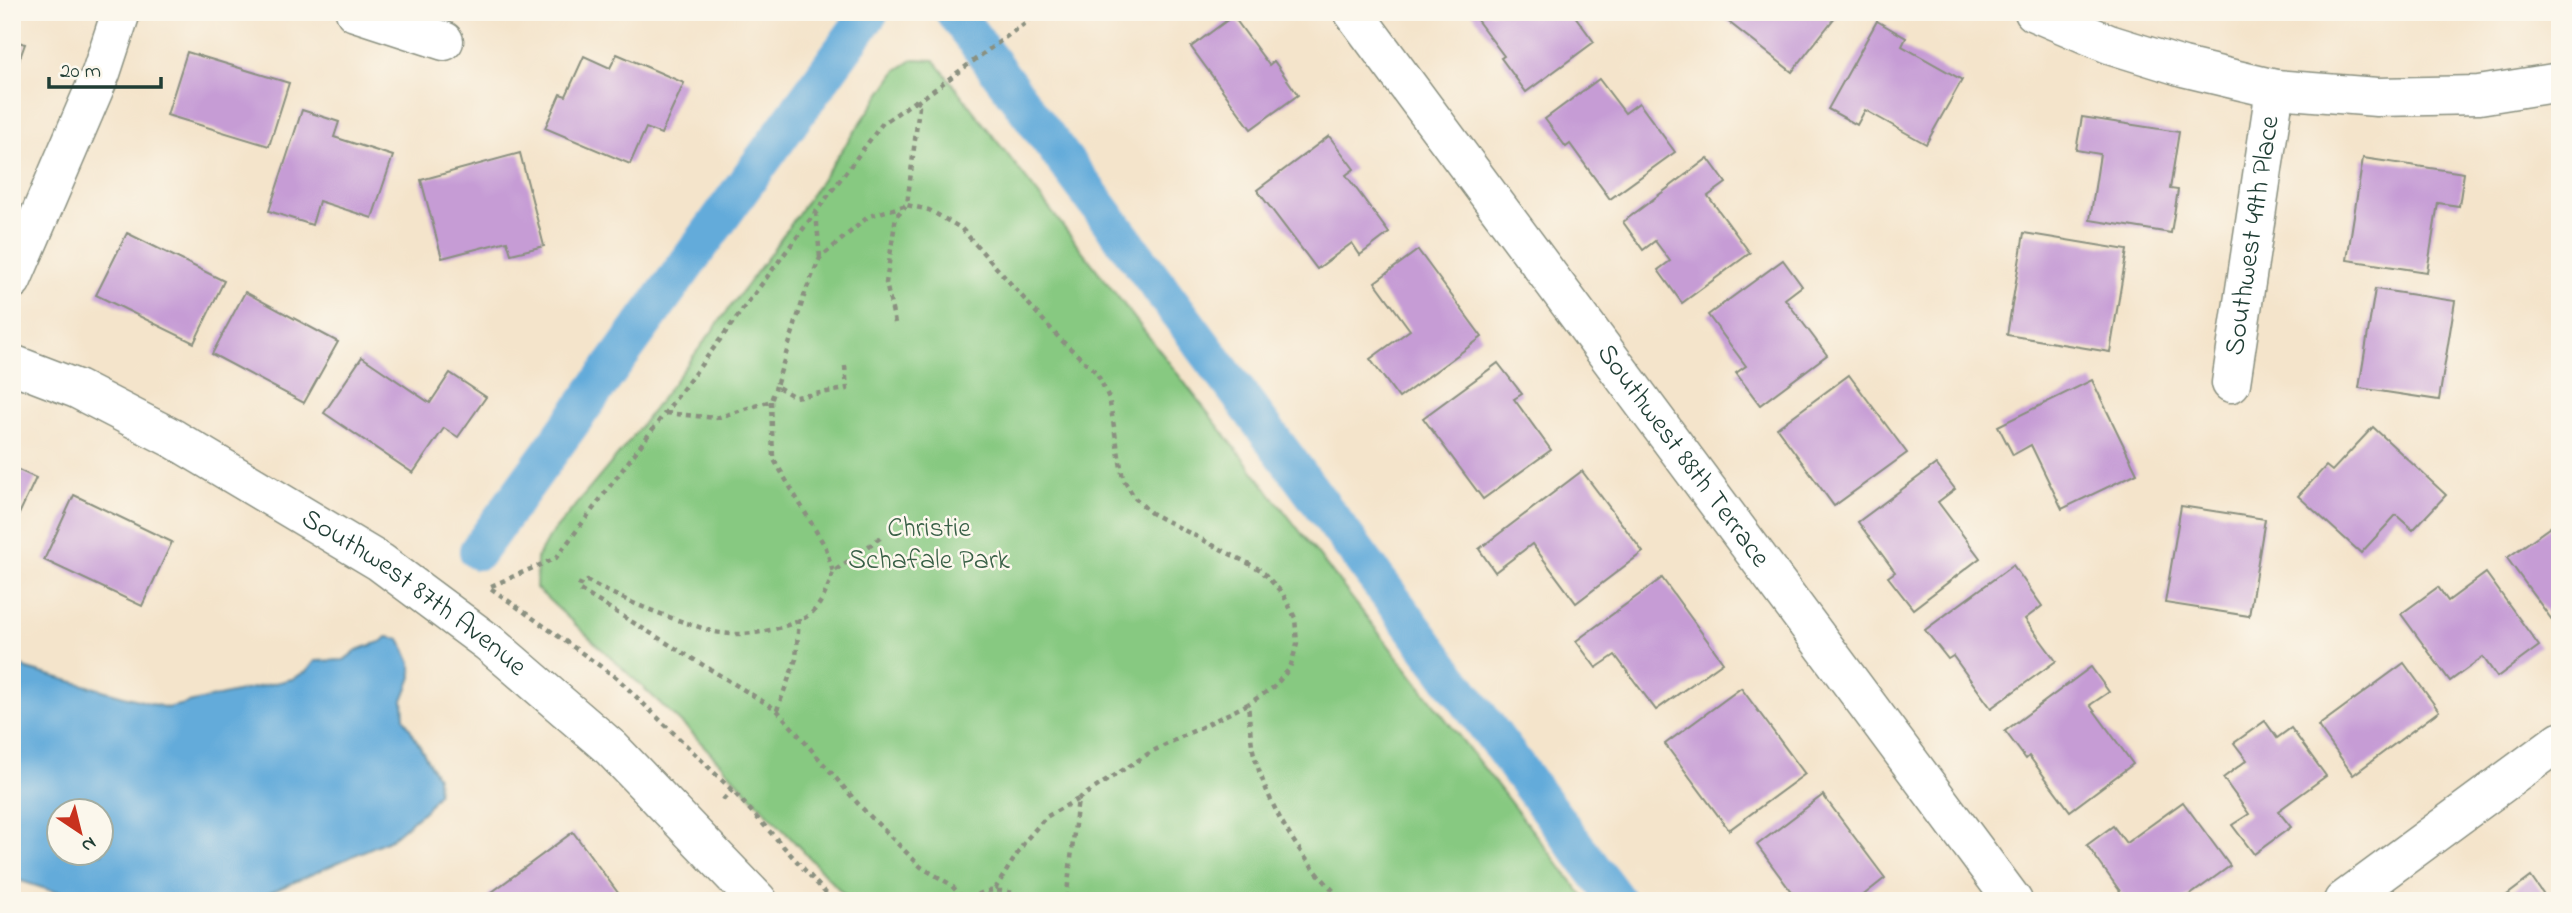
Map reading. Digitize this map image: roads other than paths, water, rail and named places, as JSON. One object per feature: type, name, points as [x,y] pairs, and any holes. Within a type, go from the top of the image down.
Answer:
[{"type":"street","points":[[12,280],[101,73],[121,12]]},
{"type":"street","points":[[355,12],[444,41]]},
{"type":"street","name":"Southwest 88th Terrace","points":[[1353,12],[2013,901]]},
{"type":"street","points":[[2034,12],[2109,44],[2183,67],[2275,89],[2377,97],[2466,95],[2560,82]]},
{"type":"street","name":"Southwest 49th Place","points":[[2231,383],[2275,89]]},
{"type":"street","name":"Southwest 87th Avenue","points":[[12,364],[77,389],[174,439],[380,562],[489,643],[611,748],[758,901]]},
{"type":"street","points":[[2343,901],[2560,741]]},
{"type":"water","points":[[387,637],[400,639],[411,663],[412,677],[403,700],[404,718],[437,777],[438,793],[425,810],[391,839],[252,901],[123,901],[49,890],[12,878],[12,660],[27,669],[167,708],[292,679],[307,671],[315,661],[344,660],[357,650]]},
{"type":"waterway","points":[[478,551],[870,12]]},
{"type":"waterway","points":[[954,12],[1617,901]]},
{"type":"park label","name":"Christie Schafale Park","points":[[929,545]]}]
